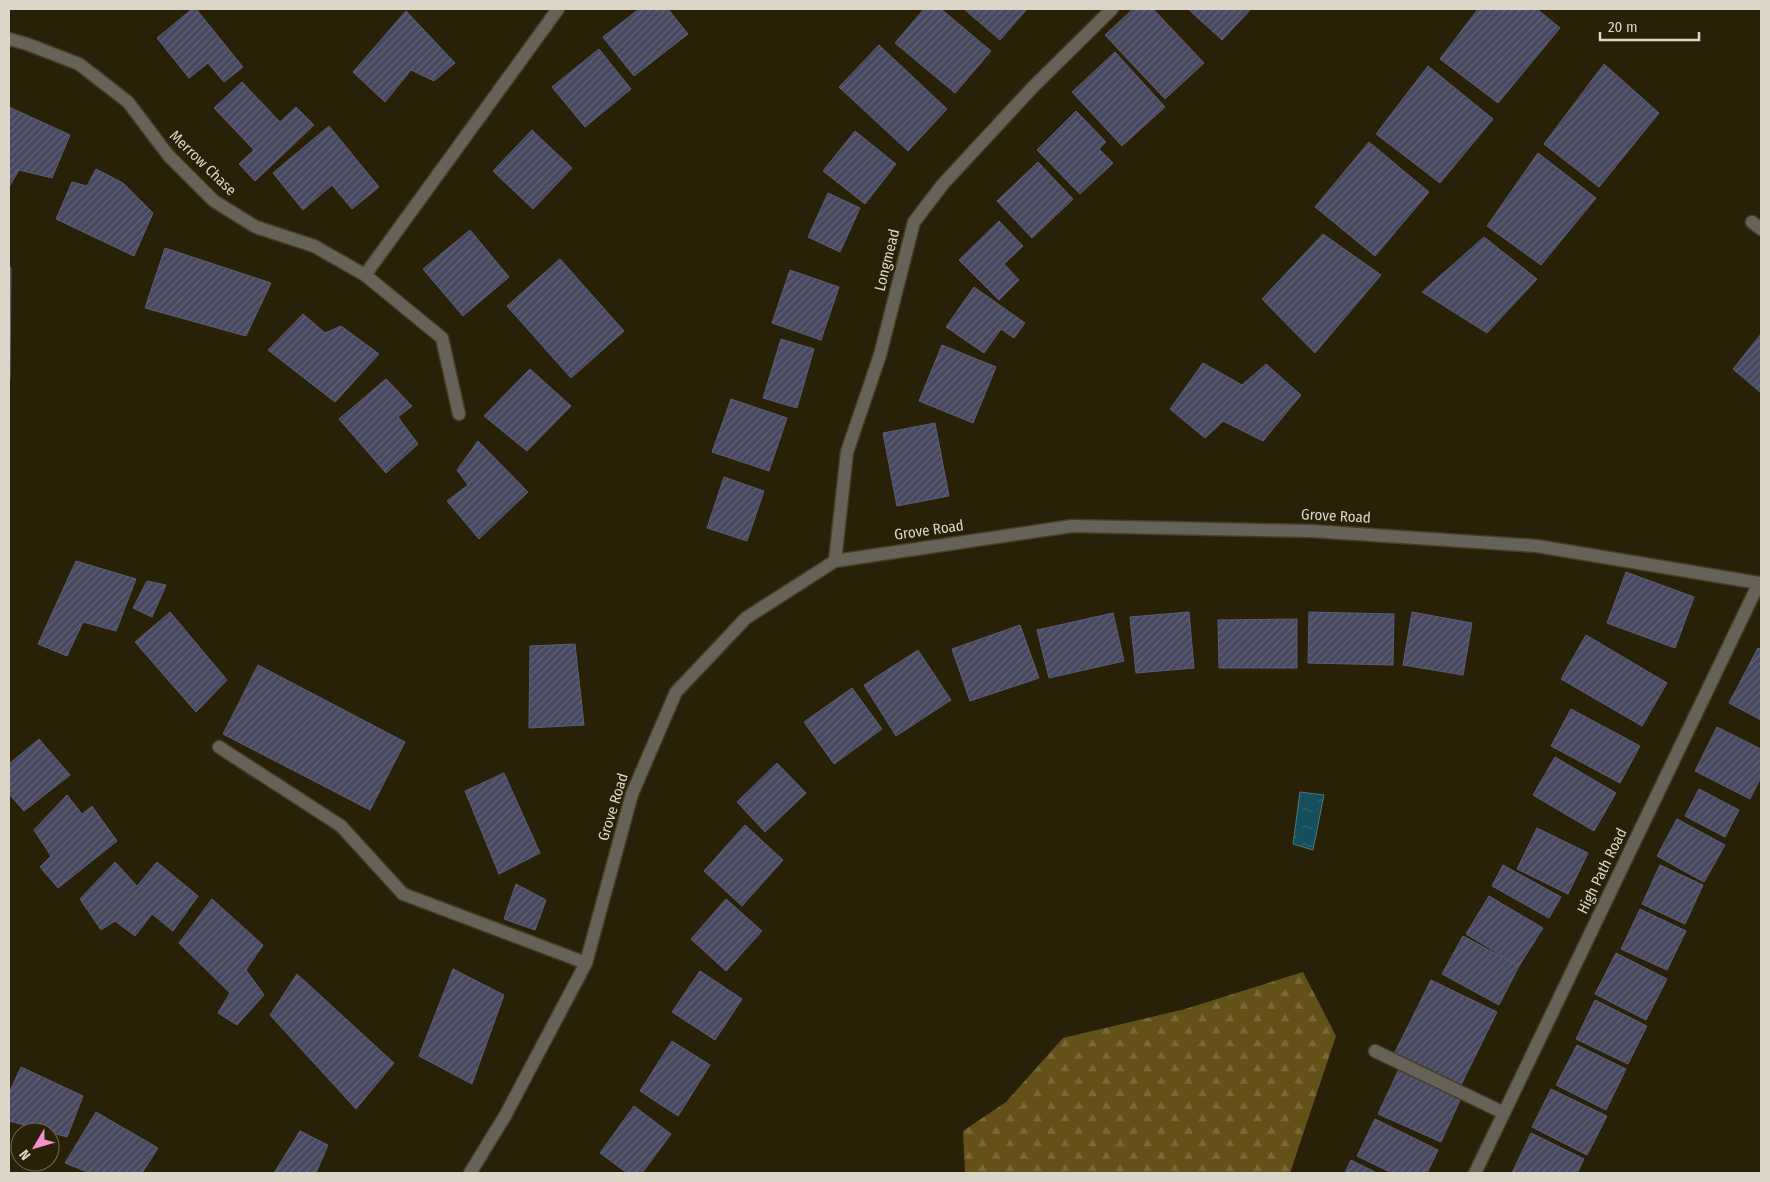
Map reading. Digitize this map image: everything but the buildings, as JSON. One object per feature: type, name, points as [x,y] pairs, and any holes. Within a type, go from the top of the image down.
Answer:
[{"type":"street","points":[[365,276],[558,9]]},
{"type":"street","name":"Longmead","points":[[835,561],[848,452],[880,355],[914,222],[943,184],[1033,86],[1112,9]]},
{"type":"street","name":"Merrow Chase","points":[[9,39],[79,64],[128,102],[168,155],[214,201],[256,227],[314,246],[365,276],[442,338],[459,414]]},
{"type":"street","name":"Grove Road","points":[[470,1173],[505,1116],[586,963],[632,794],[676,692],[746,618],[835,561],[1072,526],[1301,530],[1537,546],[1760,582]]},
{"type":"street","name":"High Path Road","points":[[1475,1173],[1760,582]]},
{"type":"street","points":[[219,746],[341,826],[403,894],[586,963]]},
{"type":"street","points":[[1375,1051],[1504,1113]]},
{"type":"green space","points":[[1303,972],[1336,1036],[1290,1173],[965,1173],[963,1131],[1006,1102],[1063,1038],[1185,1009]]},
{"type":"water","points":[[1300,792],[1324,795],[1313,850],[1293,844]]}]
